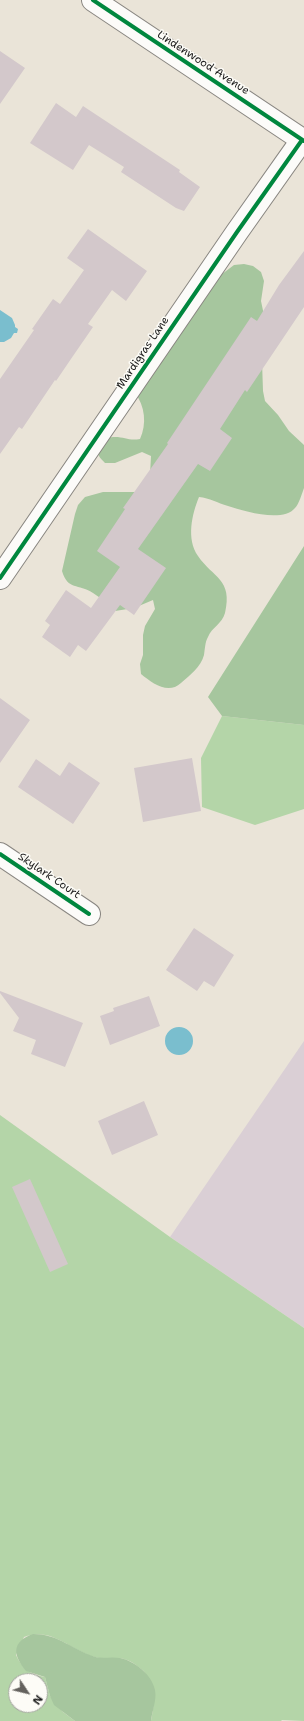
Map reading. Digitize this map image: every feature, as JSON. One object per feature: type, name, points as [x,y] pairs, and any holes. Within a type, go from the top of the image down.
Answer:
[{"type":"street","name":"Lindenwood Avenue","points":[[93,0],[303,140]]},
{"type":"street","name":"Mardigras Lane","points":[[0,578],[241,226],[303,140]]},
{"type":"street","name":"Skylark Court","points":[[0,854],[89,914]]},
{"type":"shaded area","points":[[304,1041],[304,1328],[170,1237]]},
{"type":"green space","points":[[244,264],[253,266],[261,272],[264,281],[261,301],[265,320],[262,361],[263,391],[265,401],[278,415],[289,431],[304,445],[304,488],[295,508],[282,515],[253,513],[224,505],[207,498],[199,497],[192,519],[192,542],[198,556],[224,586],[227,602],[224,617],[207,639],[203,659],[198,667],[181,683],[171,688],[166,688],[155,684],[141,674],[140,664],[143,655],[143,635],[145,626],[155,609],[153,600],[134,608],[115,611],[102,599],[88,590],[70,584],[64,577],[62,571],[75,514],[78,505],[85,497],[103,492],[141,492],[150,475],[151,456],[142,452],[115,463],[105,463],[99,456],[98,448],[104,440],[111,437],[133,440],[140,439],[144,427],[144,415],[141,404],[135,393],[209,284],[234,265]]},
{"type":"green space","points":[[304,546],[304,725],[222,716],[208,697]]},
{"type":"green space","points":[[222,716],[304,725],[304,809],[255,825],[202,807],[201,758]]},
{"type":"green space","points":[[0,1115],[170,1237],[304,1328],[304,1721],[151,1721],[154,1701],[148,1679],[144,1672],[130,1661],[125,1659],[106,1659],[95,1657],[86,1654],[60,1640],[43,1634],[34,1634],[24,1637],[16,1655],[24,1668],[31,1673],[8,1673],[8,1713],[48,1713],[48,1688],[50,1696],[63,1712],[75,1721],[0,1721]]},
{"type":"green space","points":[[33,1634],[49,1636],[94,1656],[101,1658],[120,1658],[137,1665],[147,1674],[155,1690],[155,1702],[151,1721],[75,1721],[54,1705],[48,1688],[48,1673],[32,1673],[26,1671],[19,1660],[16,1650],[21,1641]]},
{"type":"water","points":[[0,310],[12,318],[15,327],[18,329],[17,333],[14,333],[11,338],[4,342],[0,342]]},
{"type":"water","points":[[179,1027],[189,1031],[193,1041],[189,1051],[179,1055],[169,1051],[165,1041],[169,1031]]},
{"type":"building","points":[[0,51],[25,68],[0,104]]},
{"type":"building","points":[[56,103],[76,117],[83,106],[180,170],[179,172],[200,187],[184,211],[176,208],[121,172],[124,167],[89,145],[73,170],[30,143]]},
{"type":"building","points":[[88,229],[147,271],[126,301],[112,290],[88,324],[93,327],[22,429],[19,427],[0,454],[0,379],[34,330],[32,329],[53,299],[60,304],[84,270],[67,258]]},
{"type":"building","points":[[304,251],[304,307],[247,392],[245,390],[220,429],[232,438],[210,471],[198,464],[138,549],[166,568],[134,615],[120,605],[86,651],[78,645],[70,657],[42,637],[50,625],[45,621],[66,590],[91,608],[120,567],[97,551],[125,509],[123,508],[168,444],[167,443],[251,317],[257,321],[279,285]]},
{"type":"building","points":[[0,698],[30,720],[0,763]]},
{"type":"building","points":[[192,758],[201,811],[143,822],[134,768]]},
{"type":"building","points":[[36,759],[60,776],[69,762],[100,783],[73,824],[18,787]]},
{"type":"building","points":[[194,928],[234,955],[214,987],[204,981],[197,991],[166,970]]},
{"type":"building","points":[[0,991],[83,1023],[65,1067],[31,1054],[36,1040],[13,1031],[19,1018]]},
{"type":"building","points":[[149,996],[160,1026],[110,1045],[100,1016],[114,1011],[113,1008]]},
{"type":"building","points":[[144,1101],[158,1135],[112,1155],[98,1121]]},
{"type":"building","points":[[30,1179],[68,1264],[50,1272],[12,1187]]},
{"type":"cycle path","points":[[93,0],[304,141]]},
{"type":"cycle path","points":[[0,578],[237,232],[302,140]]},
{"type":"cycle path","points":[[0,854],[89,914]]}]
